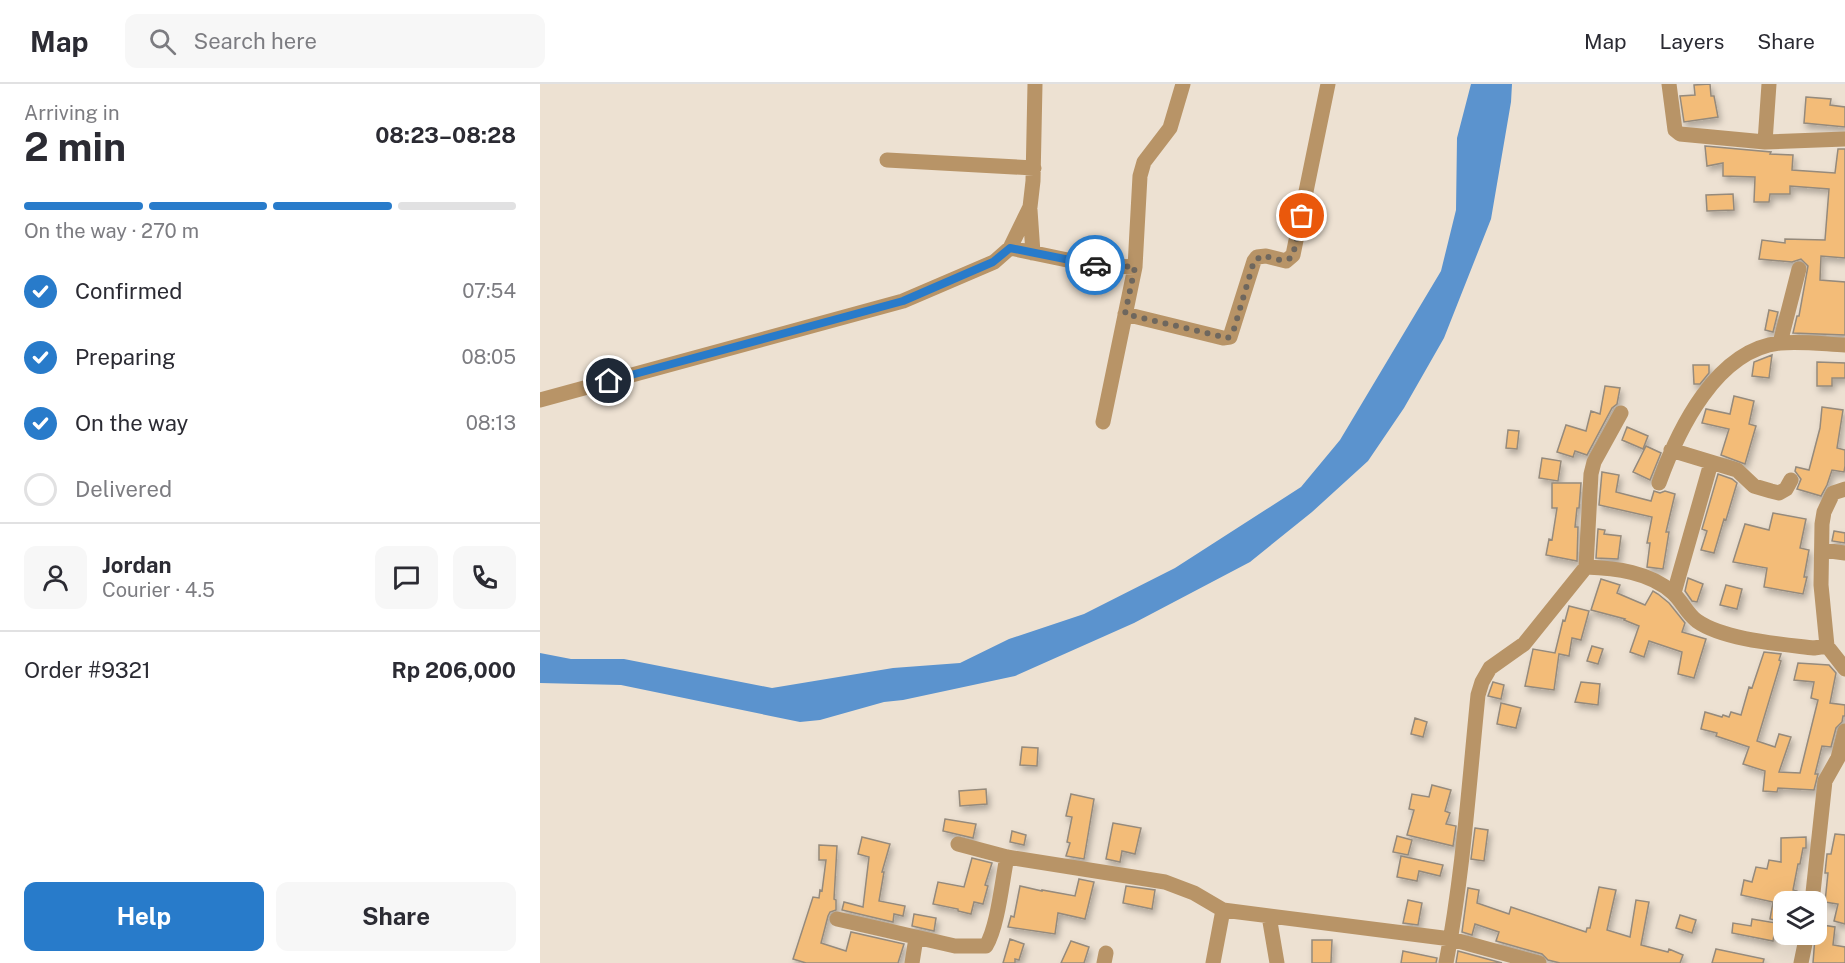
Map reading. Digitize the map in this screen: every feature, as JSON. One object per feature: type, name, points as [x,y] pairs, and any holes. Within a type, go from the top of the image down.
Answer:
[{"type":"street","points":[[1033,253],[1030,207],[1034,168],[1035,84]]},
{"type":"street","points":[[1103,422],[1135,267],[1140,176],[1144,162],[1170,128],[1183,84]]},
{"type":"street","points":[[1125,314],[1223,338],[1230,337],[1257,257],[1266,256],[1286,261],[1293,255],[1328,84]]},
{"type":"street","points":[[1669,84],[1676,132],[1765,142],[1845,139]]},
{"type":"street","points":[[1765,142],[1769,84]]},
{"type":"street","points":[[887,160],[1034,168]]},
{"type":"street","points":[[540,400],[903,301],[993,262],[1010,248],[1030,207]]},
{"type":"street","points":[[1010,248],[1090,265],[1135,267]]},
{"type":"street","points":[[1780,343],[1799,269]]},
{"type":"street","points":[[1659,483],[1671,450],[1688,416],[1705,392],[1727,368],[1746,355],[1780,343],[1845,345]]},
{"type":"street","points":[[1446,963],[1451,939],[1478,695],[1482,682],[1490,668],[1524,644],[1586,567],[1591,474],[1594,462],[1621,413]]},
{"type":"street","points":[[1671,450],[1737,470],[1754,486],[1776,493],[1786,489],[1791,480]]},
{"type":"street","points":[[1674,594],[1711,463]]},
{"type":"street","points":[[1845,489],[1833,493],[1824,512],[1821,585],[1827,646],[1845,669]]},
{"type":"street","points":[[1823,550],[1845,553]]},
{"type":"street","points":[[1586,567],[1614,568],[1632,572],[1663,586],[1674,594],[1697,621],[1724,634],[1814,648],[1827,646]]},
{"type":"street","points":[[1813,891],[1825,781],[1838,758],[1845,730]]},
{"type":"street","points":[[958,844],[1007,857],[1166,882],[1194,893],[1223,910],[1451,939],[1539,963]]},
{"type":"street","points":[[837,919],[955,946],[986,946],[990,940],[1007,857]]},
{"type":"street","points":[[1214,963],[1223,910]]},
{"type":"street","points":[[1269,916],[1277,963]]},
{"type":"street","points":[[912,963],[916,938]]},
{"type":"street","points":[[1801,963],[1805,945]]},
{"type":"water","points":[[1471,84],[1512,84],[1511,102],[1491,219],[1444,338],[1404,408],[1368,461],[1312,512],[1250,562],[1134,623],[1015,676],[884,702],[820,720],[800,722],[621,685],[540,683],[540,653],[571,659],[624,659],[772,688],[893,668],[960,663],[1009,639],[1084,614],[1175,568],[1301,487],[1340,440],[1441,271],[1456,210],[1457,138]]},
{"type":"building","points":[[1710,84],[1711,96],[1714,96],[1718,117],[1684,122],[1680,96],[1695,95],[1694,85]]},
{"type":"building","points":[[1806,97],[1831,99],[1830,105],[1845,107],[1845,127],[1804,123]]},
{"type":"building","points":[[1705,146],[1793,155],[1792,170],[1835,173],[1838,149],[1845,149],[1845,258],[1821,256],[1820,280],[1845,282],[1845,335],[1793,333],[1797,316],[1799,316],[1808,266],[1801,259],[1792,262],[1759,259],[1762,240],[1785,243],[1785,239],[1825,240],[1829,189],[1790,186],[1790,194],[1770,194],[1769,202],[1754,202],[1755,177],[1723,176],[1723,163],[1707,166]]},
{"type":"building","points":[[1733,194],[1734,210],[1707,211],[1706,195]]},
{"type":"building","points":[[1769,310],[1778,312],[1773,332],[1765,330]]},
{"type":"building","points":[[1772,355],[1769,378],[1752,376],[1754,362]]},
{"type":"building","points":[[1817,362],[1845,363],[1845,378],[1832,378],[1832,386],[1817,386]]},
{"type":"building","points":[[1693,365],[1709,365],[1709,373],[1700,384],[1694,384]]},
{"type":"building","points":[[1605,386],[1620,388],[1617,404],[1612,408],[1587,455],[1575,451],[1573,457],[1557,452],[1566,425],[1586,431],[1591,411],[1600,414]]},
{"type":"building","points":[[1734,396],[1754,401],[1749,424],[1756,426],[1745,464],[1721,455],[1729,429],[1702,423],[1706,409],[1730,414]]},
{"type":"building","points":[[1822,407],[1843,410],[1837,448],[1845,450],[1845,466],[1844,472],[1832,470],[1821,496],[1797,489],[1801,479],[1795,471],[1796,467],[1809,470],[1820,428]]},
{"type":"building","points":[[1627,427],[1648,436],[1643,449],[1622,440]]},
{"type":"building","points":[[1508,430],[1519,431],[1517,449],[1506,448]]},
{"type":"building","points":[[1646,446],[1661,453],[1650,480],[1633,472]]},
{"type":"building","points":[[1542,458],[1561,461],[1558,481],[1539,478]]},
{"type":"building","points":[[1602,472],[1619,475],[1616,492],[1651,501],[1654,491],[1675,494],[1666,532],[1669,532],[1663,569],[1647,567],[1650,543],[1647,543],[1652,517],[1599,505]]},
{"type":"building","points":[[1718,474],[1737,483],[1714,553],[1701,550],[1707,531],[1702,529]]},
{"type":"building","points":[[1552,483],[1581,483],[1575,527],[1578,527],[1577,561],[1546,555],[1549,539],[1552,540],[1557,508],[1552,508]]},
{"type":"building","points":[[1773,513],[1806,519],[1800,548],[1809,550],[1803,594],[1764,587],[1767,568],[1733,562],[1745,524],[1769,530]]},
{"type":"building","points":[[1598,529],[1605,530],[1604,534],[1621,536],[1618,559],[1596,558]]},
{"type":"building","points":[[1834,531],[1845,533],[1845,543],[1832,541]]},
{"type":"building","points":[[1688,578],[1703,584],[1697,602],[1692,601],[1685,591]]},
{"type":"building","points":[[1601,579],[1620,585],[1617,593],[1645,605],[1653,591],[1669,603],[1685,623],[1682,632],[1706,639],[1694,678],[1678,674],[1682,652],[1649,641],[1644,657],[1630,652],[1639,626],[1625,619],[1591,610]]},
{"type":"building","points":[[1726,585],[1742,589],[1737,609],[1720,605]]},
{"type":"building","points":[[1569,606],[1589,611],[1581,640],[1572,638],[1569,656],[1559,654],[1554,690],[1525,686],[1533,649],[1555,653]]},
{"type":"building","points":[[1592,646],[1603,649],[1598,664],[1587,661]]},
{"type":"building","points":[[1764,652],[1781,654],[1779,660],[1781,661],[1757,741],[1775,747],[1779,734],[1791,737],[1779,772],[1800,773],[1818,700],[1811,698],[1814,682],[1794,680],[1798,663],[1829,665],[1836,673],[1830,703],[1845,705],[1845,716],[1836,728],[1831,747],[1822,746],[1815,774],[1818,774],[1814,790],[1778,788],[1777,792],[1763,791],[1765,771],[1743,764],[1749,747],[1716,736],[1717,733],[1701,729],[1705,712],[1722,717],[1723,715],[1729,717],[1731,712],[1741,715],[1749,687],[1752,688]]},
{"type":"building","points":[[1493,682],[1504,685],[1501,699],[1488,696]]},
{"type":"building","points":[[1581,682],[1600,684],[1598,705],[1575,702]]},
{"type":"building","points":[[1501,703],[1521,708],[1516,728],[1497,724]]},
{"type":"building","points":[[1415,718],[1427,722],[1423,737],[1411,734]]},
{"type":"building","points":[[1022,747],[1038,748],[1037,766],[1020,765]]},
{"type":"building","points":[[1432,785],[1451,790],[1445,811],[1450,813],[1446,824],[1456,826],[1453,846],[1407,835],[1414,810],[1409,809],[1412,794],[1429,797]]},
{"type":"building","points":[[986,789],[987,804],[960,806],[959,791]]},
{"type":"building","points":[[1071,794],[1094,799],[1084,859],[1066,856],[1070,843],[1067,842],[1072,817],[1066,816]]},
{"type":"building","points":[[945,819],[976,824],[973,838],[943,831]]},
{"type":"building","points":[[1113,823],[1141,828],[1135,854],[1122,851],[1120,862],[1106,859]]},
{"type":"building","points":[[1475,828],[1488,830],[1484,861],[1471,859]]},
{"type":"building","points":[[1012,831],[1026,835],[1024,845],[1010,842]]},
{"type":"building","points":[[1835,834],[1845,835],[1845,924],[1834,921],[1838,904],[1827,902],[1828,873],[1825,873],[1827,854],[1831,854]]},
{"type":"building","points":[[1397,836],[1412,840],[1408,855],[1393,852]]},
{"type":"building","points":[[862,837],[890,844],[882,872],[884,872],[879,901],[905,906],[903,916],[894,914],[893,922],[842,910],[844,902],[863,907],[869,857],[858,854]]},
{"type":"building","points":[[1806,837],[1806,848],[1803,848],[1800,864],[1798,864],[1793,890],[1797,891],[1773,891],[1773,902],[1741,895],[1744,880],[1752,882],[1756,867],[1767,869],[1769,860],[1781,862],[1781,838]]},
{"type":"building","points":[[819,845],[837,846],[834,899],[836,910],[830,912],[828,916],[821,943],[846,951],[851,932],[904,944],[898,963],[806,963],[793,959],[813,897],[819,898],[820,890],[822,891],[826,860],[819,860]]},
{"type":"building","points":[[1401,856],[1443,865],[1440,876],[1419,871],[1417,881],[1397,877]]},
{"type":"building","points":[[972,858],[992,863],[985,885],[988,886],[983,904],[974,902],[971,914],[933,904],[938,882],[964,887]]},
{"type":"building","points":[[1079,879],[1094,882],[1085,919],[1058,913],[1055,934],[1008,927],[1011,916],[1014,917],[1020,886],[1075,896]]},
{"type":"building","points":[[1126,886],[1155,890],[1152,909],[1123,903]]},
{"type":"building","points":[[1599,887],[1616,890],[1607,930],[1630,937],[1636,900],[1649,902],[1641,945],[1668,952],[1669,949],[1683,955],[1680,963],[1560,963],[1548,960],[1542,954],[1496,941],[1499,932],[1475,924],[1472,935],[1462,932],[1468,888],[1479,890],[1477,903],[1509,914],[1511,907],[1586,932],[1587,928],[1590,928]]},
{"type":"building","points":[[1408,900],[1422,903],[1418,925],[1403,923]]},
{"type":"building","points":[[1773,902],[1773,920],[1770,919]]},
{"type":"building","points":[[914,914],[936,918],[934,931],[912,926]]},
{"type":"building","points":[[1680,915],[1696,920],[1692,933],[1676,928]]},
{"type":"building","points":[[1752,919],[1773,922],[1773,941],[1732,933],[1733,923],[1751,926]]},
{"type":"building","points":[[1827,926],[1835,927],[1833,945],[1845,947],[1845,963],[1813,963],[1814,945],[1827,945]]},
{"type":"building","points":[[1010,939],[1024,944],[1019,960],[1015,959],[1015,963],[1003,963]]},
{"type":"building","points":[[1312,940],[1332,940],[1331,963],[1312,963]]},
{"type":"building","points":[[1071,941],[1089,947],[1084,963],[1061,963]]},
{"type":"building","points":[[1716,949],[1764,959],[1763,963],[1712,963]]},
{"type":"building","points":[[1403,951],[1437,958],[1436,963],[1401,963]]},
{"type":"building","points":[[1458,951],[1502,963],[1456,963]]},
{"type":"way so far","points":[[1095,265],[1135,267],[1125,314],[1228,338],[1234,329],[1254,261],[1257,257],[1262,256],[1286,261],[1290,259],[1293,255],[1302,216]]},
{"type":"route","points":[[609,381],[903,301],[993,262],[1010,248],[1095,265]]}]
